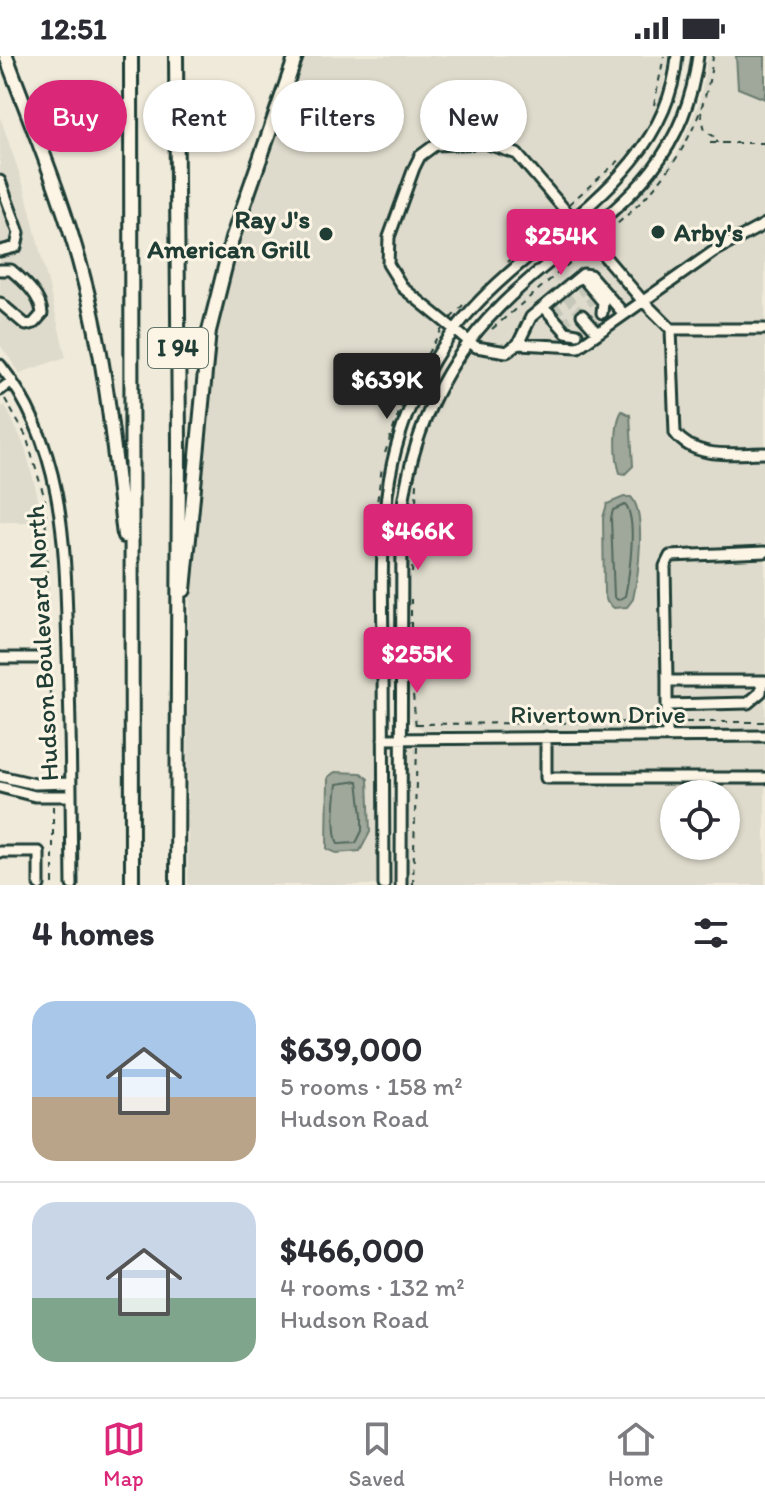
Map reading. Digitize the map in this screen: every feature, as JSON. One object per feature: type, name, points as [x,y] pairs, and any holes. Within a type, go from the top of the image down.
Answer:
[{"type":"highway","points":[[6,56],[71,231],[92,311],[111,427],[131,591]]},
{"type":"highway","name":"I 94","points":[[131,56],[132,885]]},
{"type":"highway","name":"I 94","points":[[176,56],[177,885]]},
{"type":"highway","points":[[177,641],[209,331],[232,239],[296,56]]},
{"type":"street","points":[[384,885],[385,509],[396,446],[413,401],[455,330],[485,296],[624,171],[647,143],[667,100],[677,56]]},
{"type":"street","points":[[401,885],[402,512],[413,450],[429,408],[506,301],[588,233],[655,169],[683,116],[698,56]]},
{"type":"street","points":[[623,313],[590,275],[531,317],[518,344],[507,352],[473,344],[403,288],[388,264],[389,237],[420,156],[442,144],[485,143],[509,149],[526,161],[641,299],[671,329],[675,433],[682,444],[710,453],[765,453]]},
{"type":"street","points":[[0,181],[19,241],[11,250],[0,251]]},
{"type":"street","points":[[518,344],[572,348],[585,343],[641,299],[739,235],[765,224]]},
{"type":"street","points":[[0,303],[26,325],[37,321],[42,314],[41,305],[5,270]]},
{"type":"street","points":[[579,281],[603,302],[602,313]]},
{"type":"street","points":[[594,304],[610,323]]},
{"type":"street","points":[[550,305],[566,332],[577,334]]},
{"type":"street","points":[[582,315],[598,333]]},
{"type":"street","points":[[570,325],[585,343]]},
{"type":"street","points":[[671,329],[765,329]]},
{"type":"street","name":"Hudson Boulevard North","points":[[0,365],[12,381],[45,448],[60,504],[65,554],[72,885]]},
{"type":"street","points":[[0,391],[12,381]]},
{"type":"street","points":[[667,736],[665,566],[670,556],[765,552]]},
{"type":"street","points":[[383,618],[401,619]]},
{"type":"street","points":[[0,658],[38,658]]},
{"type":"street","points":[[667,681],[764,681],[761,692],[748,703],[667,705]]},
{"type":"street","name":"Rivertown Drive","points":[[383,739],[765,736]]},
{"type":"street","points":[[546,737],[546,778],[765,778]]},
{"type":"street","points":[[3,781],[71,783]]},
{"type":"street","points":[[3,781],[35,796],[71,796]]},
{"type":"street","points":[[0,852],[39,852],[39,885]]},
{"type":"path","points":[[652,111],[661,82],[664,56]]},
{"type":"path","points":[[700,112],[704,113],[705,131],[717,138],[717,143]]},
{"type":"path","points":[[710,143],[765,143]]},
{"type":"path","points":[[581,194],[626,154]]},
{"type":"path","points":[[473,344],[581,253]]},
{"type":"path","points":[[0,391],[26,436],[45,499],[52,774]]},
{"type":"path","points":[[411,586],[418,474]]},
{"type":"path","points":[[411,597],[416,724],[765,722]]},
{"type":"path","points":[[413,885],[417,752]]},
{"type":"path","points":[[53,803],[53,885]]},
{"type":"shaded area","points":[[304,56],[669,56],[660,104],[636,148],[466,307],[425,365],[397,425],[383,481],[378,524],[379,885],[188,885],[188,637],[200,453],[211,344],[236,242],[271,146],[271,152],[404,152],[404,80],[295,80]]},
{"type":"shaded area","points":[[708,56],[765,56],[765,885],[401,885],[401,737],[646,736],[645,730],[425,730],[413,725],[407,710],[408,516],[423,440],[451,377],[506,309],[632,203],[677,154],[699,103]]},
{"type":"shaded area","points":[[0,117],[25,190],[66,357],[20,373],[0,345]]},
{"type":"shaded area","points":[[5,405],[25,447],[44,522],[0,522],[0,408]]},
{"type":"water","points":[[736,56],[765,56],[765,99],[738,88]]},
{"type":"water","points":[[622,411],[630,415],[633,466],[625,474],[620,473],[616,450]]},
{"type":"water","points":[[631,497],[639,517],[639,561],[633,599],[627,607],[614,608],[607,602],[604,593],[603,518],[607,504]]},
{"type":"water","points":[[335,772],[361,773],[368,779],[370,832],[360,851],[336,853],[327,849],[328,777]]},
{"type":"tunnel","points":[[580,287],[594,304]]},
{"type":"tunnel","points":[[567,297],[582,315]]},
{"type":"tunnel","points":[[555,307],[570,325]]},
{"type":"place","name":"Arby's","points":[[658,232]]},
{"type":"place","name":"Ray J's American Grill","points":[[326,234]]}]
